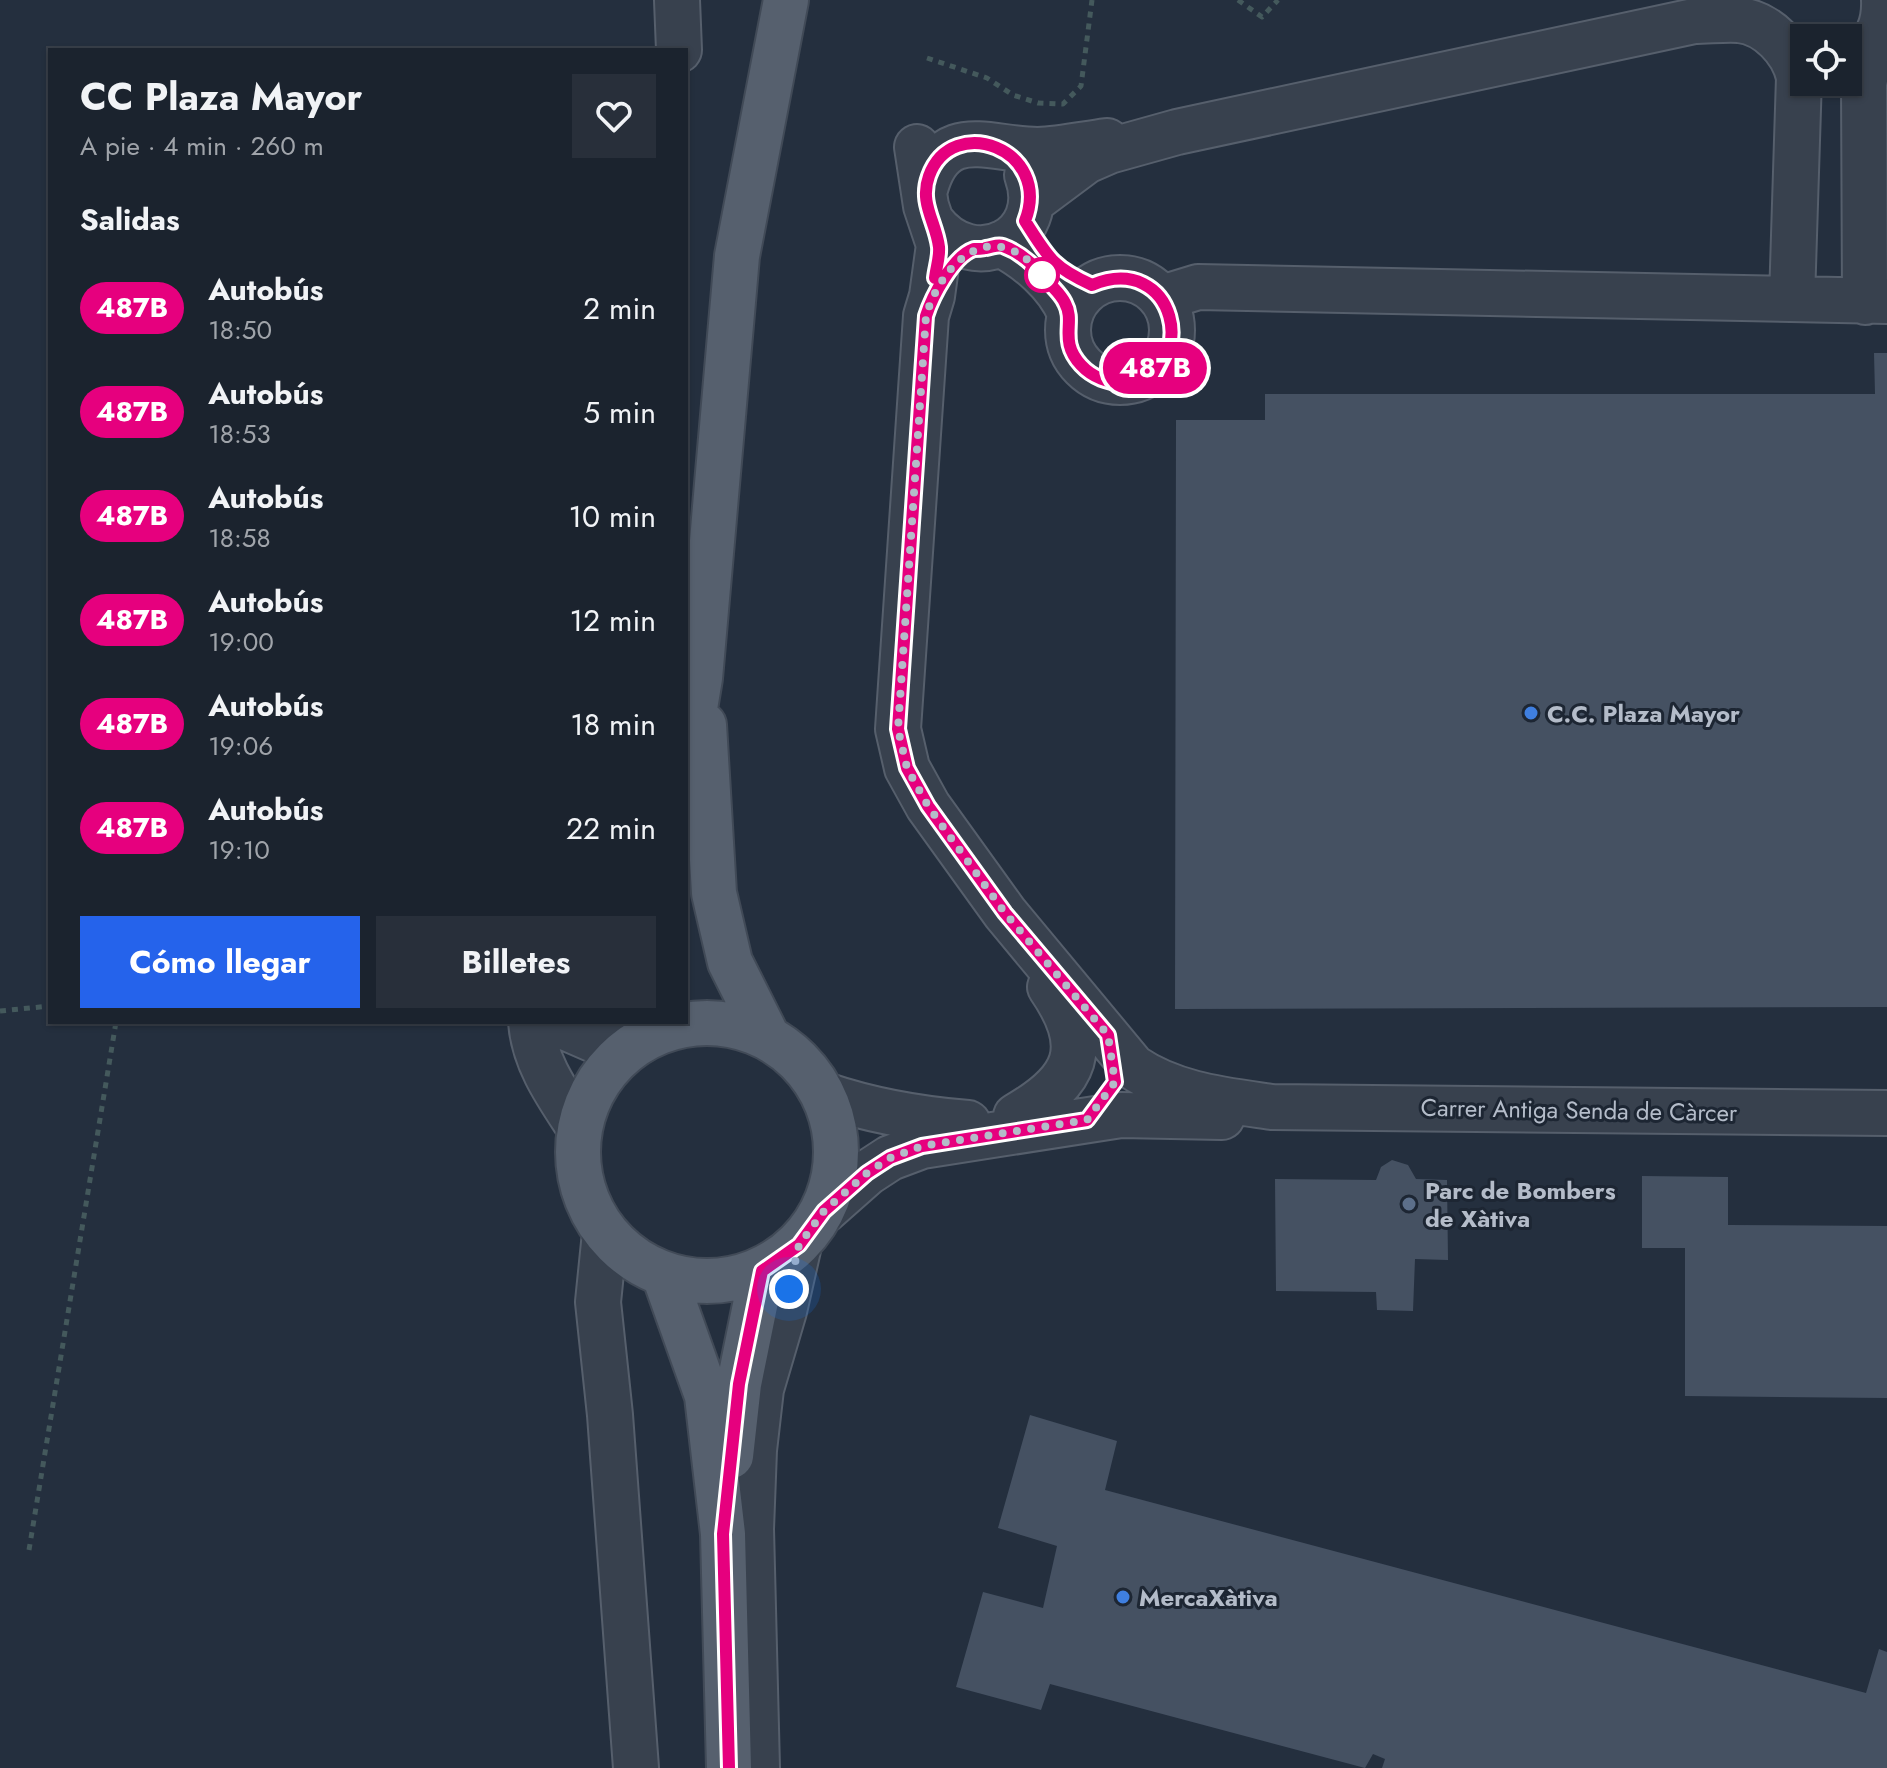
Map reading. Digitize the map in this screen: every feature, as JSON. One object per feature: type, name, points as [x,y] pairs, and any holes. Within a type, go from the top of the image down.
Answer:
[{"type":"main road","points":[[688,751],[700,678],[737,256],[786,0]]},
{"type":"main road","points":[[700,678],[714,893],[730,962],[767,1036]]},
{"type":"main road","points":[[685,1024],[726,1024],[767,1036],[801,1061],[825,1095],[837,1133],[836,1173],[824,1211],[799,1245],[762,1271],[730,1280],[697,1282],[664,1275],[632,1258],[605,1233],[587,1201],[578,1165],[579,1127],[589,1097],[606,1070],[642,1036],[685,1024]]},
{"type":"main road","points":[[723,1534],[739,1384],[762,1271]]},
{"type":"main road","points":[[664,1275],[707,1396],[723,1534],[729,1768]]},
{"type":"street","points":[[677,0],[679,48]]},
{"type":"street","points":[[932,296],[964,255],[1008,229],[1086,161],[1109,151],[1177,132],[1694,21],[1745,0]]},
{"type":"street","points":[[1772,0],[1774,27],[1790,47]]},
{"type":"street","points":[[1862,58],[1881,29],[1884,0]]},
{"type":"street","points":[[1694,21],[1749,23],[1790,49]]},
{"type":"street","points":[[1162,298],[1198,287],[1876,302],[1862,68]]},
{"type":"street","points":[[1792,299],[1798,96]]},
{"type":"street","points":[[1815,96],[1826,191],[1851,96]]},
{"type":"street","points":[[956,141],[1040,150],[1177,132]]},
{"type":"street","points":[[956,141],[930,173],[929,206],[939,253],[926,316],[898,729],[907,768],[928,806],[1005,913],[1065,1009],[1073,1040],[1072,1065],[1059,1085],[1043,1101],[1016,1116]]},
{"type":"street","points":[[929,206],[943,236],[958,245],[1008,229],[1030,185],[1025,170],[1014,157],[956,141]]},
{"type":"street","points":[[1008,229],[1020,255],[1064,300],[1081,299]]},
{"type":"street","points":[[1122,277],[1137,280],[1162,298],[1172,328],[1170,343],[1165,357],[1145,376],[1119,382],[1105,380],[1092,374],[1073,354],[1067,327],[1081,299],[1106,279],[1122,277]]},
{"type":"street","points":[[1170,343],[1219,301],[1260,289]]},
{"type":"street","points":[[1005,913],[1133,1067],[1152,1080],[1212,1098],[1272,1107]]},
{"type":"street","points":[[531,1024],[533,1045],[556,1091],[579,1127]]},
{"type":"street","points":[[558,1024],[599,1042],[642,1036]]},
{"type":"street","points":[[1094,1110],[1115,1082],[1108,1035]]},
{"type":"street","points":[[825,1095],[861,1108],[903,1117],[968,1124],[1016,1116],[1212,1098]]},
{"type":"street","points":[[824,1211],[867,1173],[890,1158],[922,1146],[1094,1110],[1121,1115],[1224,1117],[1272,1107]]},
{"type":"street","name":"Carrer Antiga Senda de Càrcer","points":[[1272,1107],[1887,1113]]},
{"type":"street","points":[[605,1233],[598,1302],[610,1415],[636,1768]]},
{"type":"street","points":[[757,1768],[751,1529],[754,1450],[761,1389],[799,1245]]},
{"type":"path","points":[[927,58],[987,78],[1013,95],[1038,103],[1063,104],[1081,86],[1092,0]]},
{"type":"path","points":[[1238,0],[1262,17],[1278,0]]},
{"type":"path","points":[[0,1011],[48,1006]]},
{"type":"path","points":[[29,1550],[116,1024]]},
{"type":"building","name":"C.C. Plaza Mayor","points":[[1874,353],[1887,353],[1887,1007],[1175,1009],[1176,420],[1265,420],[1265,394],[1875,394]]},
{"type":"building","points":[[1392,1160],[1408,1165],[1416,1179],[1447,1180],[1448,1260],[1415,1259],[1413,1311],[1377,1310],[1376,1292],[1276,1291],[1275,1179],[1376,1180],[1381,1167]]},
{"type":"building","points":[[1642,1176],[1728,1177],[1728,1225],[1887,1226],[1887,1398],[1685,1396],[1685,1248],[1642,1248]]},
{"type":"building","points":[[1030,1415],[1117,1441],[1105,1490],[1866,1693],[1879,1649],[1887,1652],[1887,1768],[1382,1768],[1385,1759],[1373,1754],[1365,1768],[1050,1684],[1041,1710],[956,1687],[983,1592],[1043,1608],[1057,1546],[998,1528]]},
{"type":"bus line","name":"487B","points":[[729,1768],[723,1534],[739,1384],[762,1271],[799,1245],[824,1211],[867,1173],[890,1158],[922,1146],[1087,1120],[1115,1082],[1108,1035],[1005,913],[928,806],[907,768],[898,729],[926,316],[932,296],[964,255],[974,249],[1000,244],[1039,271],[1064,300],[1070,313],[1068,341],[1073,354],[1092,374],[1105,380],[1133,381],[1156,367],[1165,357],[1170,343],[1172,328],[1169,313],[1162,298],[1137,280],[1122,277],[1092,285],[1057,266],[1025,221],[1031,202],[1025,170],[1014,157],[984,143],[952,149],[930,173],[925,189],[926,206],[939,245],[935,278]]},
{"type":"place","name":"C.C. Plaza Mayor","points":[[1531,713]]},
{"type":"place","name":"Parc de Bombers de Xàtiva","points":[[1409,1204]]},
{"type":"place","name":"MercaXàtiva","points":[[1123,1597]]},
{"type":"route","points":[[789,1289],[799,1245],[824,1211],[867,1173],[890,1158],[922,1146],[1087,1120],[1115,1082],[1108,1035],[1005,913],[928,806],[907,768],[898,729],[926,316],[932,296],[964,255],[974,249],[1000,244],[1020,255],[1042,275]]}]
